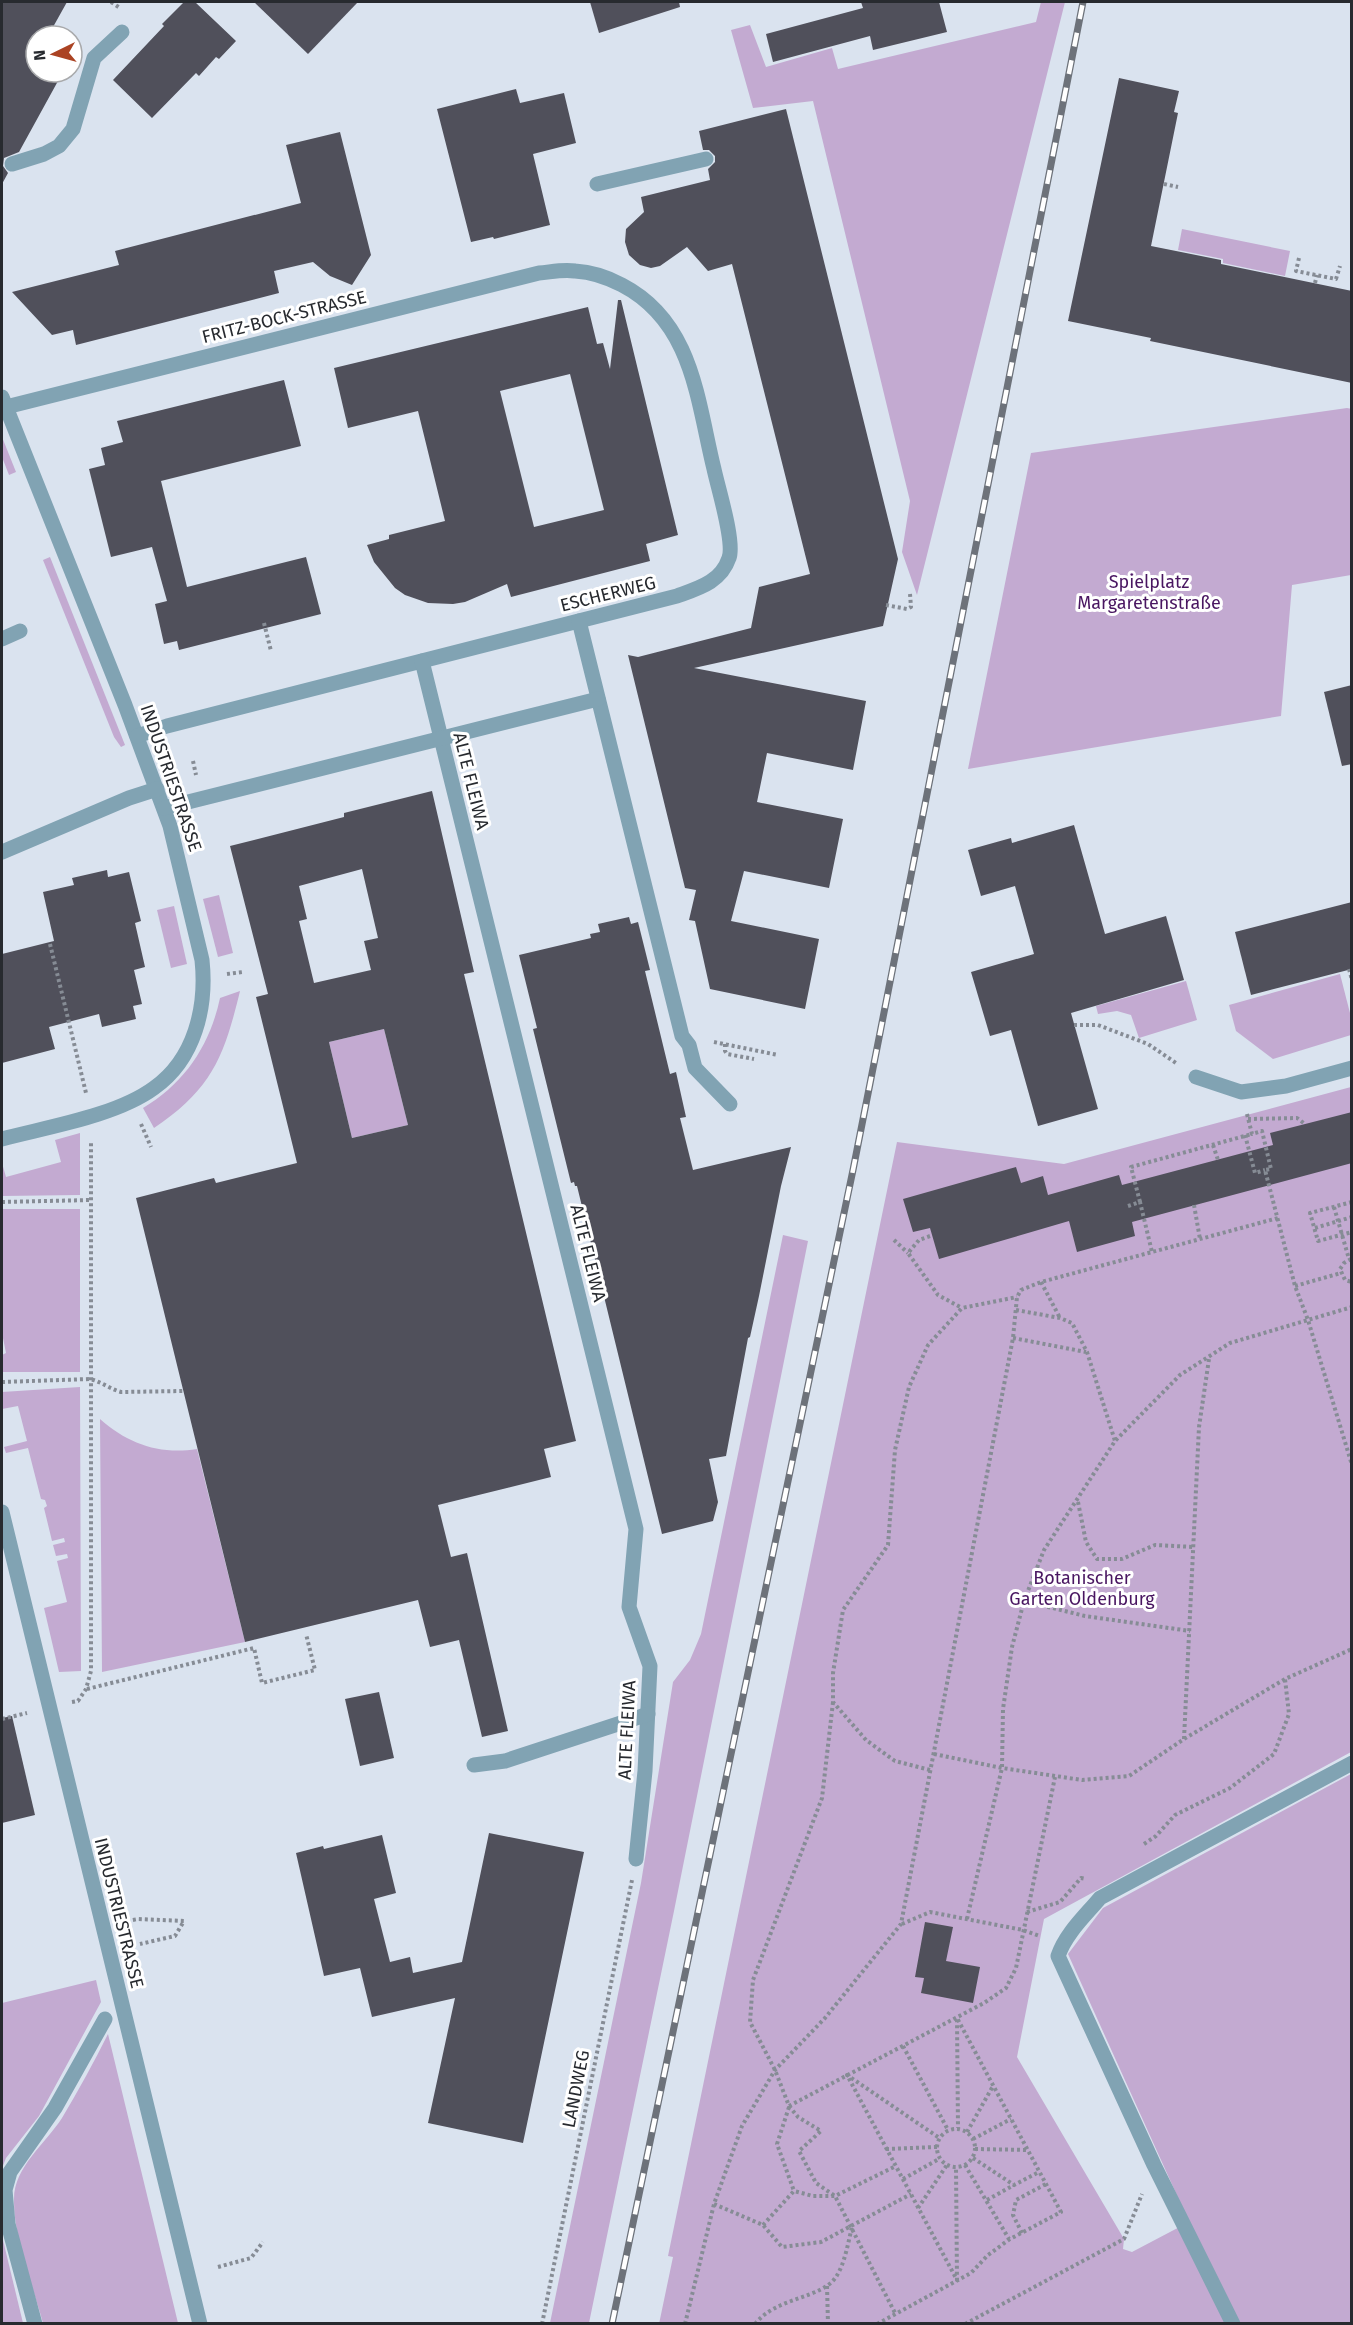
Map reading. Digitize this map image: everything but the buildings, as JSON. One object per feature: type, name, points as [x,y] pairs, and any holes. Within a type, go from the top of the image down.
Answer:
[{"type":"street","points":[[12,164],[45,154],[59,146],[73,129],[94,58],[122,32]]},
{"type":"street","points":[[597,184],[705,159]]},
{"type":"street","name":"FRITZ-BOCK-STRASSE","points":[[4,402],[539,273],[572,270]]},
{"type":"street","name":"ESCHERWEG","points":[[137,736],[167,726],[677,596],[703,587],[722,574],[730,555],[726,522],[688,363],[674,331],[655,308],[635,292],[594,273],[572,270]]},
{"type":"street","name":"INDUSTRIESTRASSE","points":[[2,1139],[89,1116],[131,1102],[155,1088],[176,1066],[192,1040],[204,998],[202,960],[164,808],[4,402]]},
{"type":"street","points":[[579,621],[682,1036],[689,1045],[695,1068],[730,1104]]},
{"type":"street","points":[[2,639],[20,631]]},
{"type":"street","name":"ALTE FLEIWA","points":[[422,661],[636,1529],[629,1607],[650,1666],[645,1771],[636,1859]]},
{"type":"street","points":[[164,808],[598,699]]},
{"type":"street","points":[[2,852],[129,798],[157,789]]},
{"type":"street","points":[[1196,1077],[1241,1092],[1286,1086],[1352,1068]]},
{"type":"street","name":"INDUSTRIESTRASSE","points":[[2,1512],[200,2324]]},
{"type":"street","points":[[474,1765],[505,1761],[648,1714]]},
{"type":"street","points":[[1233,2324],[1154,2165],[1058,1956],[1073,1930],[1100,1898],[1352,1763]]},
{"type":"street","points":[[35,2324],[8,2223],[5,2190],[10,2172],[55,2108],[105,2019]]},
{"type":"path","points":[[1164,184],[1178,187]]},
{"type":"path","points":[[1299,258],[1296,271],[1336,279],[1340,266]]},
{"type":"path","points":[[1315,283],[1317,275]]},
{"type":"path","points":[[886,606],[907,609],[911,607],[910,594]]},
{"type":"path","points":[[264,623],[271,651]]},
{"type":"path","points":[[50,944],[87,1094]]},
{"type":"path","points":[[1349,969],[1352,980]]},
{"type":"path","points":[[220,974],[243,972]]},
{"type":"path","points":[[1074,1025],[1098,1025],[1148,1044],[1196,1077]]},
{"type":"path","points":[[724,1044],[727,1054],[754,1059]]},
{"type":"path","points":[[734,1045],[778,1055]]},
{"type":"path","points":[[1241,1092],[1252,1134]]},
{"type":"path","points":[[1248,1119],[1297,1118],[1305,1124]]},
{"type":"path","points":[[140,1123],[151,1147]]},
{"type":"path","points":[[1152,1251],[1131,1167],[1245,1135],[1262,1131],[1271,1169],[1255,1173],[1245,1135]]},
{"type":"path","points":[[78,1701],[86,1689],[91,1671],[91,1137]]},
{"type":"path","points":[[1213,1145],[1218,1160]]},
{"type":"path","points":[[1265,1170],[1295,1286],[1308,1320],[1352,1465]]},
{"type":"path","points":[[2,1202],[91,1200]]},
{"type":"path","points":[[1128,1206],[1140,1202]]},
{"type":"path","points":[[1352,1202],[1310,1213],[1318,1241],[1352,1232]]},
{"type":"path","points":[[1194,1205],[1200,1239]]},
{"type":"path","points":[[1334,1207],[1350,1259],[1341,1266],[1341,1273],[1345,1280],[1352,1282]]},
{"type":"path","points":[[1314,1228],[1352,1217]]},
{"type":"path","points":[[685,2324],[714,2204],[742,2126],[775,2070],[825,2018],[901,1924],[1013,1338],[1017,1297],[1021,1290],[1041,1282],[1278,1218]]},
{"type":"path","points":[[908,1253],[919,1240],[930,1236]]},
{"type":"path","points":[[894,1240],[908,1253],[938,1295],[962,1308]]},
{"type":"path","points":[[1295,1286],[1341,1273]]},
{"type":"path","points":[[1041,1282],[1060,1318]]},
{"type":"path","points":[[895,2313],[835,2196],[816,2183],[799,2151],[821,2131],[798,2117],[789,2106],[775,2070],[750,2022],[753,1980],[769,1943],[822,1798],[833,1702],[834,1672],[843,1610],[888,1545],[895,1450],[909,1387],[928,1345],[962,1308],[1017,1297]]},
{"type":"path","points":[[967,1919],[1002,1768],[1003,1709],[1012,1647],[1024,1601],[1044,1550],[1115,1441],[1180,1375],[1209,1359],[1230,1343],[1352,1307]]},
{"type":"path","points":[[1016,1310],[1060,1318],[1072,1323],[1087,1352],[1115,1441]]},
{"type":"path","points":[[1013,1338],[1087,1352]]},
{"type":"path","points":[[1184,1739],[1199,1427],[1209,1359]]},
{"type":"path","points":[[2,1382],[90,1379],[121,1392],[183,1391]]},
{"type":"path","points":[[1078,1501],[1086,1542],[1098,1559],[1122,1559],[1155,1545],[1194,1547]]},
{"type":"path","points":[[1024,1601],[1085,1616],[1190,1631]]},
{"type":"path","points":[[86,1689],[254,1647],[262,1683],[315,1670],[306,1634]]},
{"type":"path","points":[[934,1754],[1002,1768],[1082,1780],[1128,1776],[1184,1739],[1285,1679],[1352,1649]]},
{"type":"path","points":[[1137,1848],[1156,1836],[1175,1815],[1230,1788],[1274,1754],[1289,1714],[1285,1679]]},
{"type":"path","points":[[833,1702],[866,1740],[895,1761],[930,1770]]},
{"type":"path","points":[[2,1719],[28,1713]]},
{"type":"path","points":[[794,2191],[777,2144],[789,2106],[957,2018],[1006,1988],[1016,1968],[1056,1777]]},
{"type":"path","name":"LANDWEG","points":[[542,2324],[636,1859]]},
{"type":"path","points":[[1027,1912],[1060,1902],[1081,1878],[1089,1879]]},
{"type":"path","points":[[901,1924],[930,1912],[1023,1930]]},
{"type":"path","points":[[126,1922],[138,1919],[184,1922],[174,1936],[140,1944]]},
{"type":"path","points":[[876,2324],[971,2273],[988,2255],[1010,2239],[1061,2212],[957,2018]]},
{"type":"path","points":[[957,2018],[958,2128]]},
{"type":"path","points":[[903,2045],[948,2130]]},
{"type":"path","points":[[847,2075],[939,2137]]},
{"type":"path","points":[[847,2075],[957,2280]]},
{"type":"path","points":[[967,2132],[993,2086]]},
{"type":"path","points":[[973,2139],[1011,2119]]},
{"type":"path","points":[[958,2128],[967,2132],[973,2139],[975,2149],[973,2158],[965,2165],[956,2167],[947,2165],[939,2159],[937,2147],[939,2137],[948,2130],[958,2128]]},
{"type":"path","points":[[886,2149],[937,2147]]},
{"type":"path","points":[[975,2149],[1028,2150]]},
{"type":"path","points":[[973,2158],[1014,2186]]},
{"type":"path","points":[[903,2179],[939,2159]]},
{"type":"path","points":[[918,2208],[947,2165]]},
{"type":"path","points":[[965,2165],[1010,2239]]},
{"type":"path","points":[[965,2324],[1124,2239],[1154,2165]]},
{"type":"path","points":[[794,2191],[813,2196],[835,2196],[896,2166]]},
{"type":"path","points":[[956,2167],[957,2280]]},
{"type":"path","points":[[987,2200],[1039,2172]]},
{"type":"path","points":[[1022,2233],[1013,2215],[1016,2200],[1046,2184]]},
{"type":"path","points":[[762,2225],[794,2191]]},
{"type":"path","points":[[714,2204],[762,2225],[782,2247],[821,2242],[911,2194]]},
{"type":"path","points":[[754,2324],[781,2303],[827,2286],[836,2276],[843,2261],[852,2226]]},
{"type":"path","points":[[218,2267],[251,2259],[264,2242]]},
{"type":"path","points":[[827,2286],[828,2324]]},
{"type":"green space","points":[[1041,2],[1065,2],[917,595],[902,552],[910,501],[813,101],[753,108],[731,30],[750,25],[766,67],[832,48],[838,69],[1036,22]]},
{"type":"green space","points":[[1182,229],[1290,251],[1285,276],[1223,263],[1223,259],[1178,250]]},
{"type":"green space","name":"Spielplatz Margaretenstraße","points":[[1352,409],[1351,575],[1292,585],[1281,716],[968,769],[1031,453]]},
{"type":"green space","points":[[2,437],[16,472],[9,475],[2,457]]},
{"type":"green space","points":[[50,557],[125,745],[121,747],[114,737],[43,560]]},
{"type":"green space","points":[[219,895],[233,953],[218,957],[203,899]]},
{"type":"green space","points":[[174,906],[187,964],[171,968],[157,910]]},
{"type":"green space","points":[[1340,974],[1351,1017],[1351,1035],[1273,1059],[1236,1031],[1229,1005]]},
{"type":"green space","points":[[1186,981],[1197,1020],[1139,1038],[1131,1015],[1117,1011],[1098,1014],[1096,1006]]},
{"type":"green space","points":[[240,991],[228,1035],[213,1070],[190,1099],[154,1128],[143,1108],[171,1087],[194,1061],[210,1032],[220,998]]},
{"type":"green space","points":[[384,1029],[408,1125],[352,1138],[329,1042]]},
{"type":"green space","name":"Botanischer Garten Oldenburg","points":[[1351,1087],[1351,1752],[1044,1919],[1017,2057],[1124,2239],[1123,2249],[1132,2252],[1189,2222],[1068,1954],[1103,1908],[1351,1774],[1351,2323],[659,2324],[673,2257],[668,2256],[897,1142],[1064,1164]]},
{"type":"green space","points":[[80,1133],[80,1195],[2,1196],[2,1163],[6,1177],[61,1162],[55,1140]]},
{"type":"green space","points":[[2,1209],[80,1209],[80,1372],[2,1372],[2,1355],[6,1353],[2,1333]]},
{"type":"green space","points":[[783,1235],[808,1241],[589,2323],[550,2323],[641,1883],[673,1682],[690,1660],[701,1634]]},
{"type":"green space","points":[[80,1387],[81,1671],[59,1672],[44,1608],[67,1602],[57,1561],[68,1558],[67,1554],[56,1556],[53,1545],[65,1542],[64,1538],[52,1541],[44,1508],[47,1506],[45,1500],[41,1499],[28,1448],[6,1453],[4,1447],[27,1441],[18,1406],[2,1409],[2,1392]]},
{"type":"green space","points":[[100,1419],[122,1435],[145,1446],[170,1450],[197,1449],[245,1642],[102,1672]]},
{"type":"green space","points":[[96,1980],[101,2002],[39,2116],[6,2158],[2,2168],[2,2003]]},
{"type":"green space","points":[[108,2034],[178,2323],[43,2323],[20,2245],[14,2199],[19,2176],[62,2118]]},
{"type":"green space","points":[[2,2236],[23,2323],[2,2323]]},
{"type":"railway","points":[[612,2324],[853,1170],[1083,2]]}]
